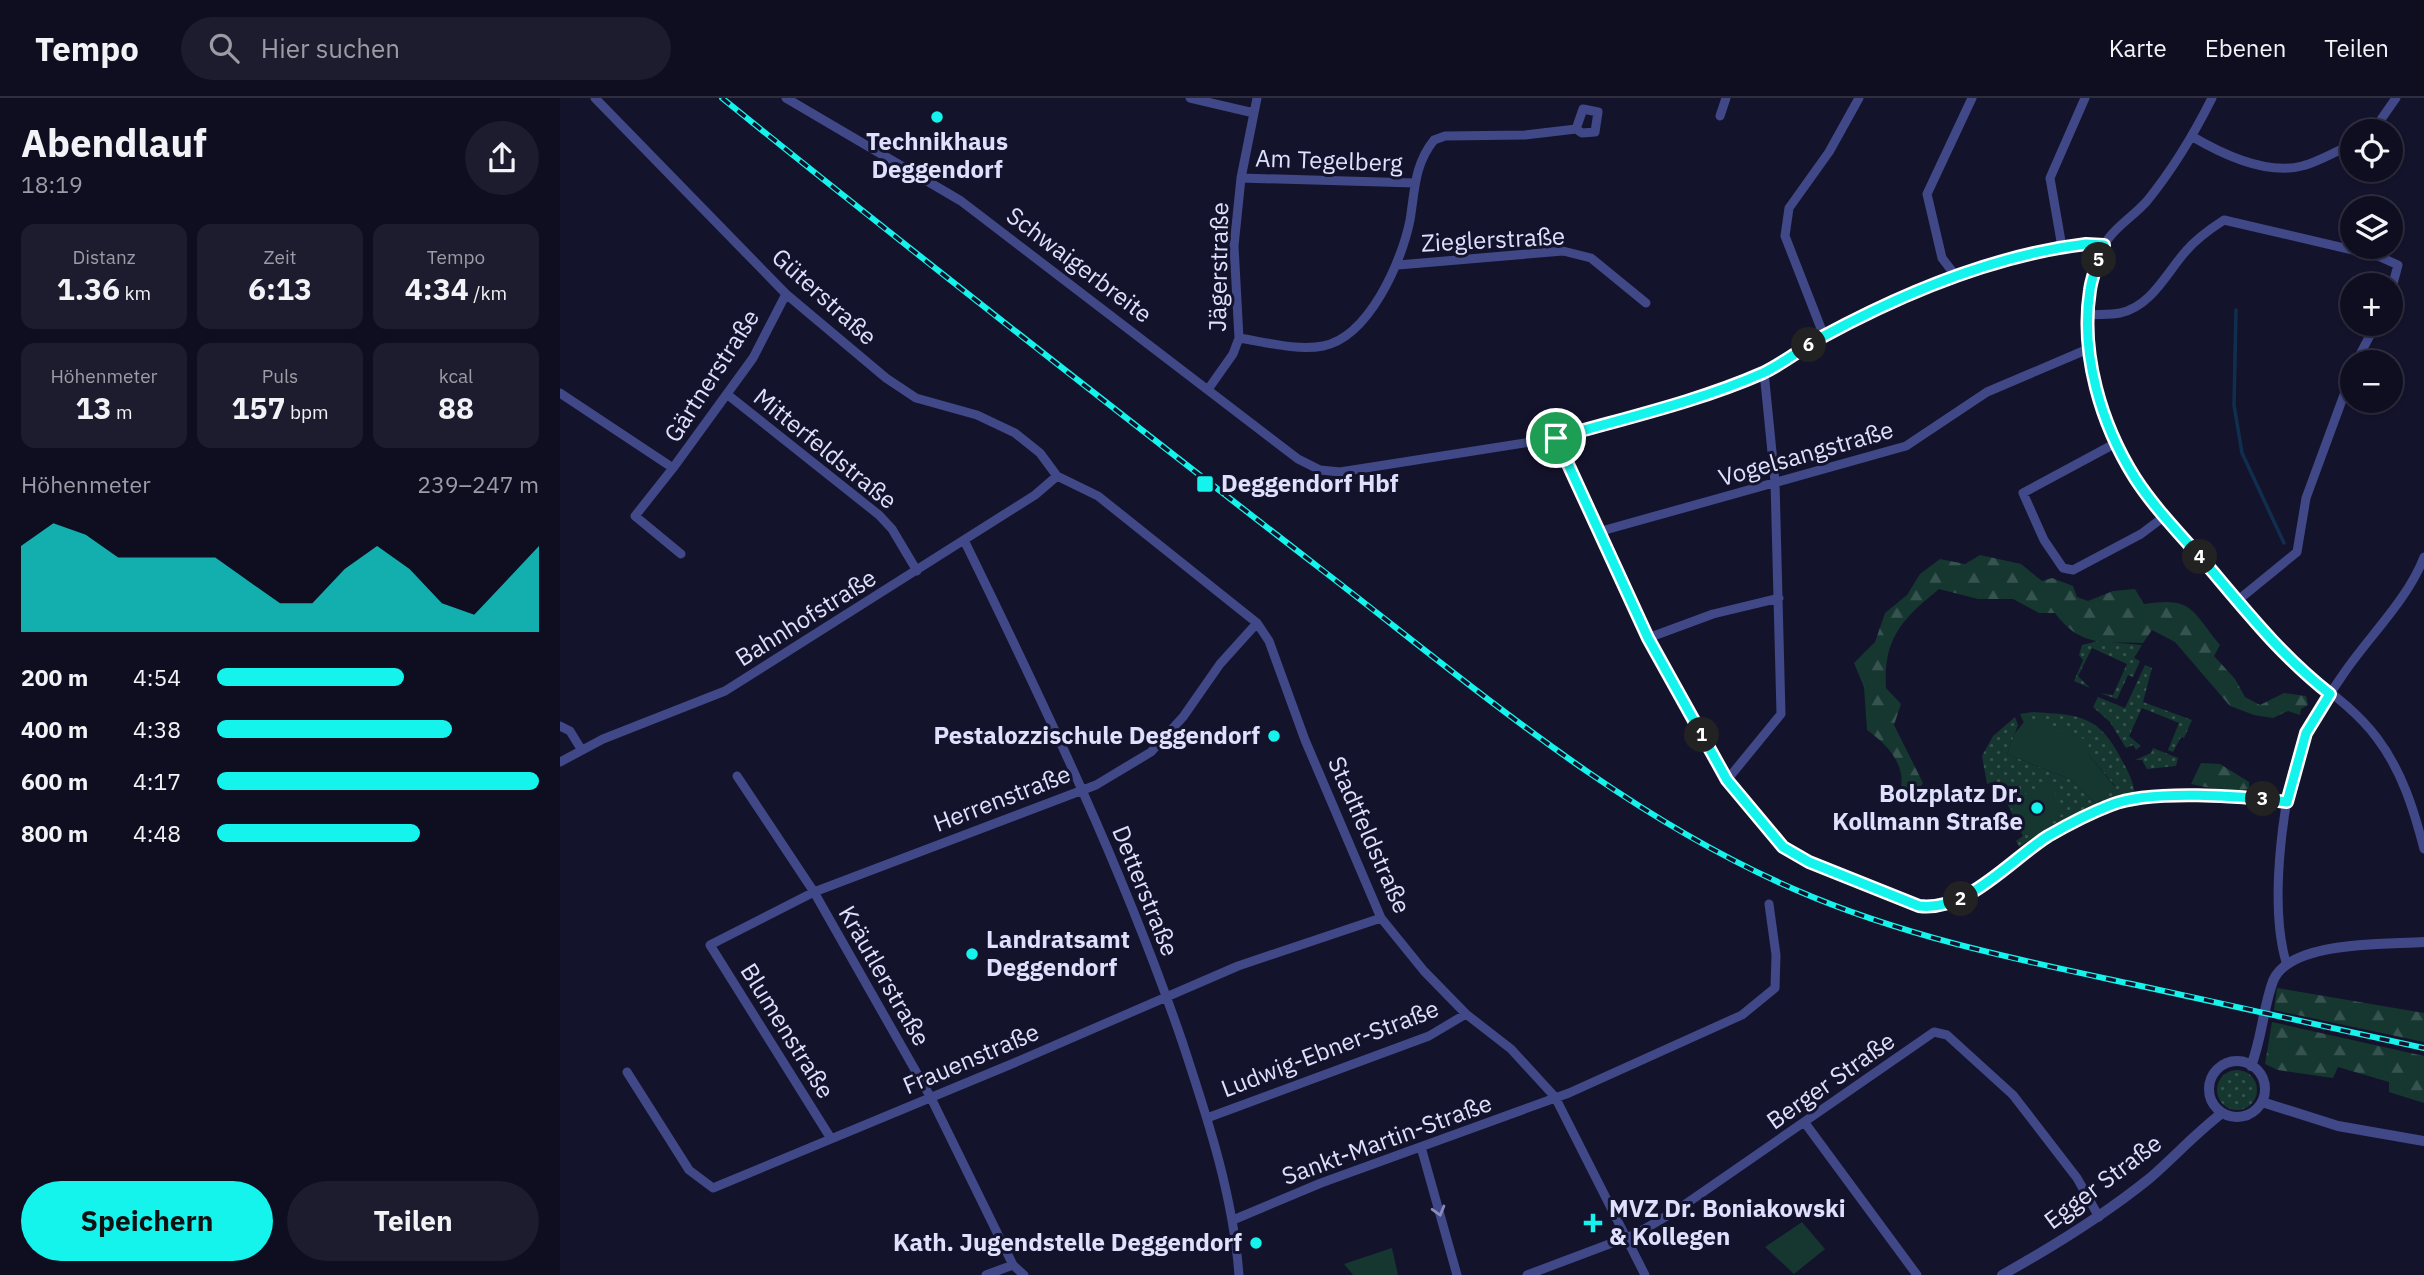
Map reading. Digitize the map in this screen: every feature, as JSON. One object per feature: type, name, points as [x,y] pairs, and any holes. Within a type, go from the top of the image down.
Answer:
[{"type":"street","name":"Güterstraße","points":[[596,98],[786,294],[889,381],[916,398],[977,415],[1015,433],[1040,453],[1057,476]]},
{"type":"street","name":"Schwaigerbreite","points":[[786,98],[961,201],[1209,388],[1298,459],[1320,470],[1340,472],[1556,438]]},
{"type":"street","points":[[1189,98],[1254,113]]},
{"type":"street","name":"Jägerstraße","points":[[1209,388],[1233,354],[1239,338],[1234,246],[1241,178],[1257,98]]},
{"type":"street","points":[[1720,116],[1727,98]]},
{"type":"street","points":[[1824,336],[1785,236],[1789,208],[1829,152],[1859,98]]},
{"type":"street","points":[[1955,275],[1942,258],[1927,194],[1972,98]]},
{"type":"street","points":[[2062,247],[2050,178],[2085,98]]},
{"type":"street","points":[[2212,98],[2193,137],[2147,201],[2104,245],[2090,288],[2088,315],[2088,349],[2099,398],[2116,443],[2136,478],[2165,516],[2275,647],[2362,720],[2378,738],[2401,778],[2424,849]]},
{"type":"street","points":[[2381,119],[2396,98]]},
{"type":"street","name":"Am Tegelberg","points":[[1398,265],[1420,158],[1434,140],[1445,136],[1525,135],[1576,129]]},
{"type":"street","points":[[2193,137],[2221,153],[2278,167],[2302,166],[2340,149]]},
{"type":"street","name":"Am Tegelberg","points":[[1241,178],[1415,183]]},
{"type":"street","points":[[2088,315],[2122,313],[2144,301],[2166,279],[2185,251],[2204,233],[2224,220],[2378,256],[2398,265],[2396,273]]},
{"type":"street","points":[[2104,245],[2062,247],[1955,275],[1824,336],[1764,372],[1687,400],[1556,438],[1648,638],[1727,780],[1783,847],[1809,862],[1901,901],[1929,908],[1963,898],[2050,835],[2112,804],[2138,799],[2196,797],[2287,802]]},
{"type":"street","name":"Zieglerstraße","points":[[1239,338],[1313,347],[1338,341],[1356,327],[1398,265],[1563,251],[1591,258],[1646,303]]},
{"type":"street","name":"Gärtnerstraße","points":[[560,393],[673,468],[728,395],[752,358],[786,294]]},
{"type":"street","name":"Vogelsangstraße","points":[[1598,532],[1906,446],[1987,392],[2088,349]]},
{"type":"street","points":[[1727,780],[1781,714],[1775,482],[1764,372]]},
{"type":"street","name":"Mitterfeldstraße","points":[[728,395],[879,515],[892,529],[917,571]]},
{"type":"street","points":[[2237,601],[2297,552],[2306,498],[2340,406]]},
{"type":"street","points":[[2116,443],[2023,493],[2044,540],[2063,568],[2073,570],[2141,534],[2165,516]]},
{"type":"street","points":[[673,468],[635,516],[681,554]]},
{"type":"street","name":"Bahnhofstraße","points":[[560,762],[581,748],[717,695],[1035,495],[1057,476]]},
{"type":"street","name":"Stadtfeldstraße","points":[[1057,476],[1098,496],[1257,623],[1269,641],[1305,740],[1381,918],[1402,947],[1466,1014],[1511,1049],[1555,1097],[1645,1275]]},
{"type":"street","name":"Detterstraße","points":[[964,540],[1082,790],[1166,995],[1220,1160],[1233,1220],[1239,1275]]},
{"type":"street","points":[[2286,962],[2282,946],[2280,907],[2287,802],[2306,733],[2330,694],[2395,606],[2423,560]]},
{"type":"street","points":[[1648,638],[1713,614],[1779,598]]},
{"type":"street","name":"Herrenstraße","points":[[710,945],[814,892],[1082,790],[1130,767],[1151,752],[1183,718],[1220,664],[1257,623]]},
{"type":"street","points":[[560,726],[569,731],[581,748]]},
{"type":"street","name":"Kräutlerstraße","points":[[737,776],[814,892],[931,1098],[1013,1265],[1024,1275]]},
{"type":"street","name":"Sankt-Martin-Straße","points":[[1233,1220],[1321,1183],[1555,1097],[1742,1015],[1774,988],[1776,955],[1769,904]]},
{"type":"street","name":"Frauenstraße","points":[[627,1072],[690,1170],[713,1188],[931,1098],[1166,995],[1238,966],[1381,918]]},
{"type":"street","points":[[2251,1066],[2274,980],[2286,962],[2318,950],[2424,942]]},
{"type":"street","name":"Blumenstraße","points":[[710,945],[830,1138]]},
{"type":"street","name":"Ludwig-Ebner-Straße","points":[[1207,1118],[1429,1036],[1466,1014]]},
{"type":"street","name":"Berger Straße","points":[[1527,1275],[1626,1237],[1723,1181],[1934,1032],[1940,1031],[2013,1095],[2077,1178],[2099,1217]]},
{"type":"street","points":[[2244,1062],[2262,1078],[2262,1102],[2256,1110],[2240,1117],[2222,1113],[2216,1108],[2209,1091],[2213,1075],[2226,1063],[2244,1062]]},
{"type":"street","points":[[2262,1102],[2338,1126],[2424,1141]]},
{"type":"street","name":"Egger Straße","points":[[2001,1275],[2099,1217],[2149,1178],[2222,1113]]},
{"type":"street","points":[[1805,1123],[1917,1275]]},
{"type":"street","points":[[1421,1147],[1457,1275]]},
{"type":"street","points":[[986,1275],[1013,1265]]},
{"type":"green space","points":[[1980,555],[2021,564],[2042,581],[2052,578],[2073,586],[2077,597],[2088,601],[2113,591],[2135,589],[2144,604],[2182,604],[2197,615],[2220,645],[2214,656],[2235,679],[2245,697],[2260,705],[2284,693],[2306,696],[2308,705],[2301,709],[2300,715],[2288,711],[2273,718],[2254,715],[2230,706],[2175,642],[2152,630],[2143,643],[2094,640],[2074,632],[2055,613],[2039,613],[2013,599],[1978,599],[1939,589],[1905,621],[1888,656],[1886,688],[1901,704],[1894,725],[1923,783],[1915,797],[1899,795],[1899,766],[1889,750],[1867,730],[1864,687],[1854,663],[1875,642],[1885,613],[1907,595],[1920,574],[1940,559],[1965,564]]},
{"type":"green space","points":[[2098,641],[2142,645],[2134,658],[2140,661],[2133,677],[2128,675],[2117,699],[2100,693],[2113,695],[2127,664],[2092,648],[2078,676],[2090,688],[2074,681],[2083,660],[2079,655],[2082,645]]},
{"type":"green space","points":[[2145,665],[2152,668],[2143,702],[2192,720],[2184,738],[2181,737],[2173,752],[2168,750],[2179,723],[2142,708],[2129,736],[2141,746],[2136,750],[2133,745],[2126,748],[2110,722],[2093,707],[2098,697],[2125,708]]},
{"type":"green space","points":[[2033,712],[2072,716],[2092,723],[2101,730],[2126,768],[2135,794],[2101,803],[2100,800],[2115,786],[2088,754],[2029,717],[2024,723],[2020,714]]},
{"type":"green space","points":[[2015,717],[2018,725],[2007,754],[2070,779],[2096,804],[2052,825],[2019,847],[2016,841],[2023,836],[1996,781],[1987,784],[1982,756],[1993,736]]},
{"type":"green space","points":[[2028,717],[2089,741],[2088,754],[2115,787],[2096,804],[2070,779],[2007,754],[2015,733]]},
{"type":"green space","points":[[2153,748],[2178,758],[2176,766],[2147,769],[2142,760],[2135,760],[2151,753]]},
{"type":"green space","points":[[2201,763],[2220,764],[2249,782],[2249,789],[2225,791],[2191,784]]},
{"type":"green space","name":"Bolzplatz Dr. Kollmann Straße","points":[[2048,781],[2066,812],[2027,835],[2009,804]]},
{"type":"green space","points":[[2277,988],[2424,1013],[2424,1042],[2274,1010]]},
{"type":"green space","points":[[2272,1022],[2424,1056],[2424,1103],[2389,1092],[2389,1082],[2338,1067],[2333,1078],[2278,1070],[2265,1064]]},
{"type":"green space","points":[[2237,1070],[2251,1076],[2257,1090],[2251,1104],[2237,1110],[2223,1104],[2217,1090],[2223,1076]]},
{"type":"green space","points":[[1802,1222],[1825,1249],[1794,1274],[1765,1247]]},
{"type":"green space","points":[[1392,1248],[1398,1275],[1353,1275],[1344,1264]]},
{"type":"waterway","points":[[2236,310],[2234,405],[2242,453],[2284,543]]},
{"type":"railway","points":[[722,98],[1022,337],[1494,704],[1610,787],[1732,860],[1838,907],[1966,947],[2424,1048]]},
{"type":"place","name":"Technikhaus Deggendorf","points":[[937,117]]},
{"type":"place","name":"Deggendorf Hbf","points":[[1205,484]]},
{"type":"place","name":"Pestalozzischule Deggendorf","points":[[1274,736]]},
{"type":"place","name":"Bolzplatz Dr. Kollmann Straße","points":[[2037,808]]},
{"type":"place","name":"Landratsamt Deggendorf","points":[[972,954]]},
{"type":"place","name":"MVZ Dr. Boniakowski & Kollegen","points":[[1593,1223]]},
{"type":"place","name":"Kath. Jugendstelle Deggendorf","points":[[1256,1243]]},
{"type":"route","points":[[2104,245],[2090,288],[2088,349],[2099,398],[2116,443],[2136,478],[2165,516],[2275,647],[2330,694],[2306,733],[2294,768],[2287,802],[2258,798],[2196,797],[2138,799],[2112,804],[2050,835],[1963,898],[1929,908],[1901,901],[1809,862],[1783,847],[1727,780],[1648,638],[1582,500],[1556,438],[1687,400],[1764,372],[1824,336],[1955,275],[2062,247],[2104,245]]}]
